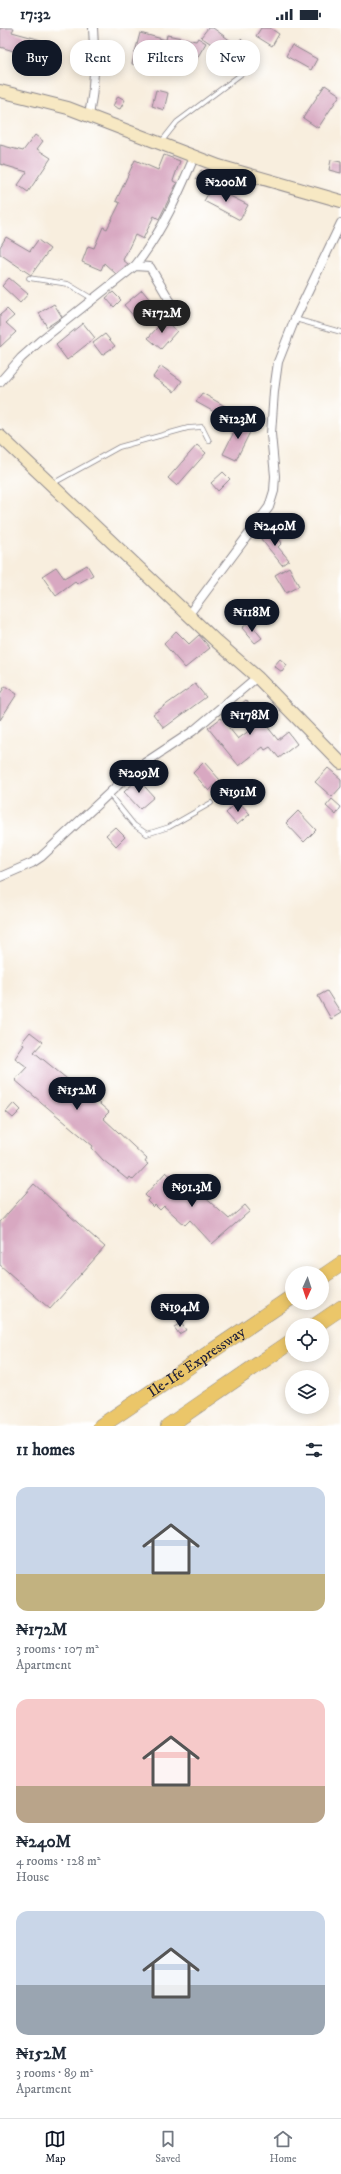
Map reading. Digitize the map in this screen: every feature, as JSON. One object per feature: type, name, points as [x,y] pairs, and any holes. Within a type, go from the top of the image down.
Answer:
[{"type":"highway","points":[[329,1272],[341,1264]]},
{"type":"highway","name":"Ile-Ife Expressway","points":[[101,1426],[285,1302]]},
{"type":"highway","points":[[326,1318],[341,1308]]},
{"type":"highway","points":[[168,1426],[285,1346]]},
{"type":"main road","points":[[0,91],[68,108],[219,166],[341,201]]},
{"type":"main road","points":[[0,437],[212,637],[257,677],[341,763]]},
{"type":"street","points":[[89,116],[94,88],[95,71],[93,28]]},
{"type":"street","points":[[0,382],[30,349],[135,266],[153,243],[172,210],[195,156]]},
{"type":"street","points":[[189,614],[269,507],[274,492],[276,476],[272,434],[274,391],[278,362],[295,319],[341,223]]},
{"type":"street","points":[[135,266],[150,267],[176,310]]},
{"type":"street","points":[[1,876],[41,857],[78,820],[109,794],[134,770],[193,731],[257,677]]},
{"type":"lane","points":[[161,143],[177,122],[239,76]]},
{"type":"lane","points":[[29,278],[68,284],[93,299]]},
{"type":"lane","points":[[295,319],[341,332]]},
{"type":"lane","points":[[50,485],[118,446],[188,428],[202,428],[209,441]]},
{"type":"lane","points":[[109,794],[134,825],[147,834],[169,827],[210,803]]},
{"type":"building","points":[[0,28],[14,28],[12,32],[41,40],[12,40],[12,50],[0,47]]},
{"type":"building","points":[[208,28],[213,28],[230,40],[206,40],[201,37]]},
{"type":"building","points":[[261,28],[270,28],[279,34],[272,46],[256,36]]},
{"type":"building","points":[[140,33],[166,40],[138,40]]},
{"type":"building","points":[[167,35],[191,40],[166,40]]},
{"type":"building","points":[[198,38],[206,43],[198,56],[198,40],[197,40]]},
{"type":"building","points":[[292,45],[317,59],[311,70],[286,56]]},
{"type":"building","points":[[325,85],[340,95],[318,128],[303,118]]},
{"type":"building","points":[[156,90],[168,93],[164,110],[152,106]]},
{"type":"building","points":[[118,96],[125,100],[120,109],[113,106]]},
{"type":"building","points":[[35,135],[43,141],[37,149],[51,158],[28,192],[18,185],[27,172],[0,164],[0,145],[23,151]]},
{"type":"building","points":[[164,155],[180,161],[173,181],[177,183],[159,219],[154,216],[143,239],[135,235],[123,260],[128,264],[116,274],[104,263],[101,270],[82,262],[88,246],[94,248],[103,227],[107,229],[120,203],[116,201],[135,160],[158,170]]},
{"type":"building","points":[[331,160],[341,162],[341,173],[329,170]]},
{"type":"building","points":[[201,170],[209,174],[203,184],[196,179]]},
{"type":"building","points":[[212,187],[248,205],[240,220],[204,201]]},
{"type":"building","points":[[6,237],[30,251],[38,240],[50,249],[31,275],[0,254],[0,247]]},
{"type":"building","points":[[9,278],[28,294],[20,303],[2,286]]},
{"type":"building","points":[[142,290],[155,306],[137,320],[124,305]]},
{"type":"building","points":[[113,292],[121,300],[114,307],[106,298]]},
{"type":"building","points":[[54,304],[62,317],[47,327],[39,313]]},
{"type":"building","points":[[7,309],[14,316],[6,323],[16,332],[0,347],[0,315]]},
{"type":"building","points":[[164,320],[177,331],[161,349],[148,338]]},
{"type":"building","points":[[83,323],[95,338],[67,360],[56,345]]},
{"type":"building","points":[[105,334],[115,346],[102,355],[93,343]]},
{"type":"building","points":[[161,366],[182,381],[174,392],[153,377]]},
{"type":"building","points":[[202,393],[230,409],[225,418],[196,402]]},
{"type":"building","points":[[240,420],[253,426],[236,460],[223,454]]},
{"type":"building","points":[[197,445],[206,453],[177,486],[168,478]]},
{"type":"building","points":[[223,472],[230,479],[218,491],[211,483]]},
{"type":"building","points":[[272,530],[282,543],[278,547],[289,560],[282,565],[261,539]]},
{"type":"building","points":[[87,565],[93,575],[77,584],[75,582],[56,596],[42,576],[56,567],[64,578]]},
{"type":"building","points":[[289,567],[299,586],[286,593],[275,575]]},
{"type":"building","points":[[249,622],[262,638],[255,643],[242,628]]},
{"type":"building","points":[[176,631],[189,644],[199,635],[210,648],[185,668],[164,644]]},
{"type":"building","points":[[280,659],[287,665],[282,672],[274,666]]},
{"type":"building","points":[[195,684],[206,697],[164,728],[153,714]]},
{"type":"building","points":[[5,686],[17,694],[0,720],[0,694]]},
{"type":"building","points":[[246,700],[278,740],[288,732],[297,744],[279,758],[270,747],[265,750],[263,747],[239,766],[208,728],[221,718],[238,739],[250,730],[233,710]]},
{"type":"building","points":[[204,762],[220,780],[209,791],[193,773]]},
{"type":"building","points":[[328,768],[341,779],[341,787],[332,797],[315,782]]},
{"type":"building","points":[[138,779],[154,797],[140,809],[124,792]]},
{"type":"building","points":[[332,799],[341,807],[336,815],[326,806]]},
{"type":"building","points":[[238,801],[250,814],[237,825],[226,813]]},
{"type":"building","points":[[298,811],[316,830],[304,842],[286,823]]},
{"type":"building","points":[[115,827],[125,837],[116,846],[106,835]]},
{"type":"building","points":[[327,991],[341,1013],[331,1019],[318,996]]},
{"type":"building","points":[[30,1032],[43,1042],[34,1052],[77,1087],[78,1085],[109,1112],[103,1118],[147,1159],[145,1162],[148,1164],[133,1180],[130,1177],[128,1180],[103,1160],[92,1148],[93,1146],[15,1080],[27,1067],[15,1058],[24,1045],[21,1043]]},
{"type":"building","points":[[14,1103],[21,1110],[13,1118],[6,1112]]},
{"type":"building","points":[[166,1172],[186,1190],[191,1185],[229,1219],[245,1205],[250,1211],[212,1244],[190,1220],[185,1225],[164,1206],[160,1210],[155,1205],[153,1207],[147,1201],[149,1199],[145,1195]]},
{"type":"building","points":[[34,1184],[105,1247],[50,1309],[0,1265],[0,1222]]},
{"type":"building","points":[[181,1323],[186,1330],[179,1334],[174,1327]]}]
